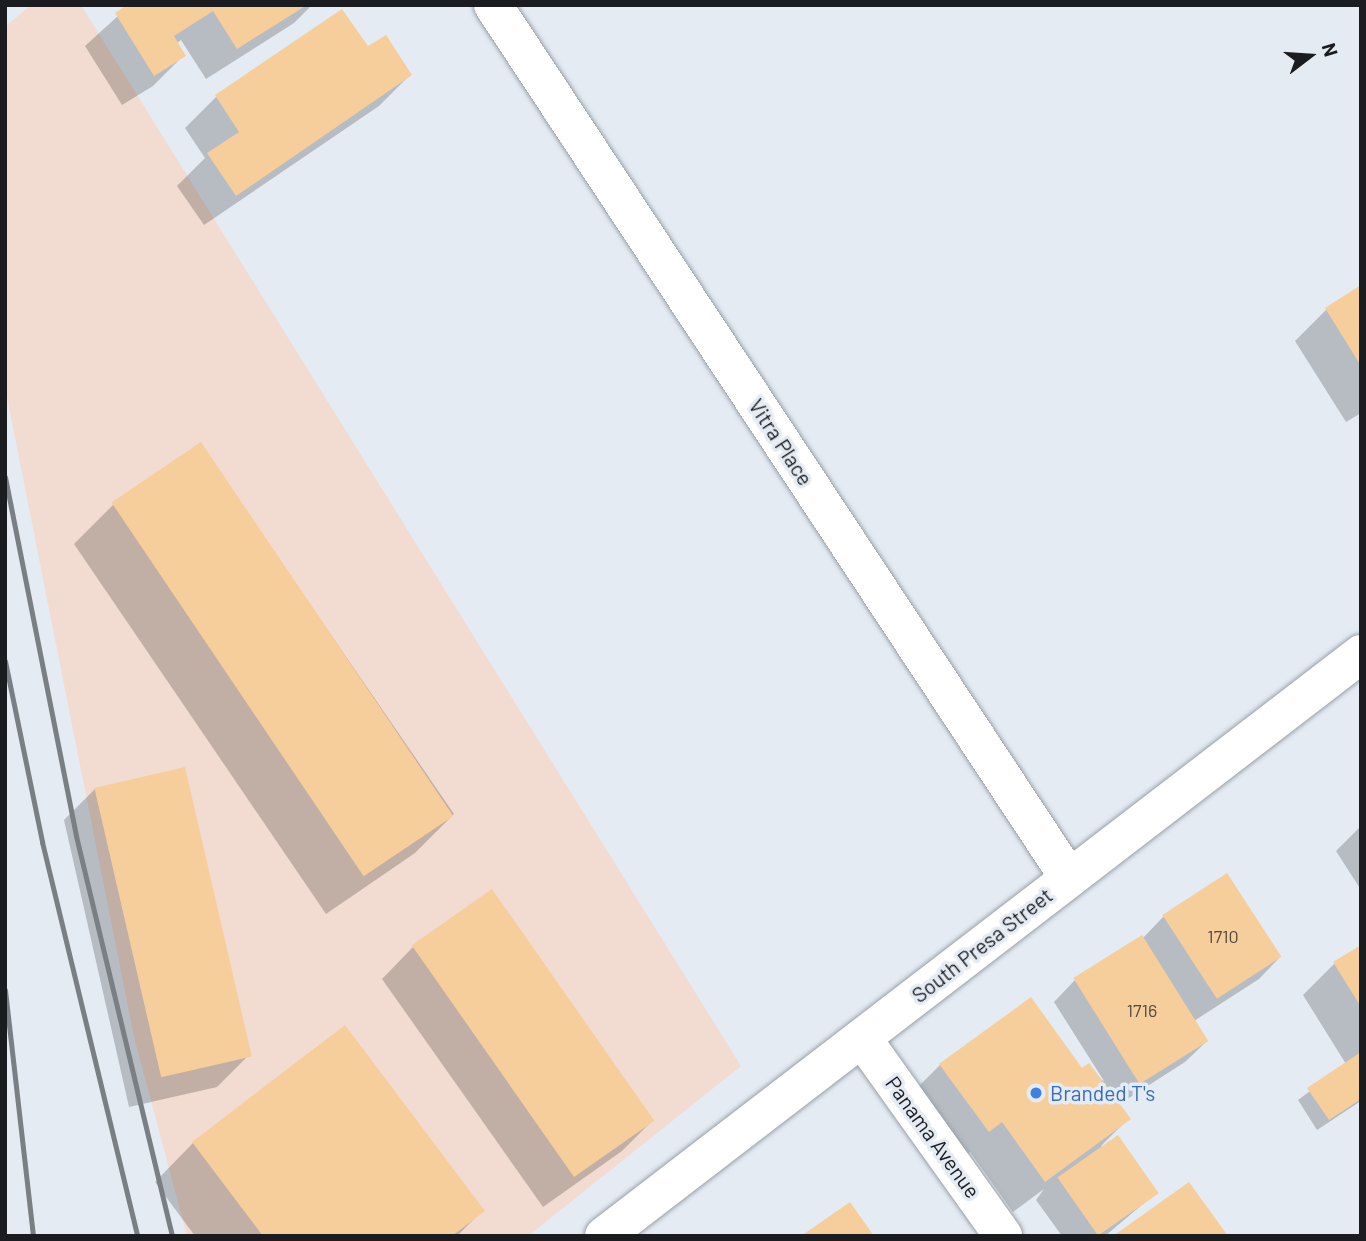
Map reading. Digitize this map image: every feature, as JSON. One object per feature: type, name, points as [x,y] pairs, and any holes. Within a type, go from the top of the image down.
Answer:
[{"type":"street","name":"Vitra Place","points":[[493,5],[1069,878]]},
{"type":"street","name":"South Presa Street","points":[[604,1236],[1361,654]]},
{"type":"street","name":"Panama Avenue","points":[[862,1038],[1003,1236]]},
{"type":"shaded area","points":[[31,5],[81,5],[741,1066],[528,1236],[187,1236],[134,1037],[5,387],[5,27]]},
{"type":"building","points":[[127,5],[307,5],[237,49],[213,11],[174,36],[186,56],[154,76],[115,13]]},
{"type":"building","points":[[342,9],[368,46],[386,35],[412,75],[236,196],[207,153],[239,132],[215,95]]},
{"type":"building","points":[[1361,285],[1361,366],[1325,308]]},
{"type":"building","points":[[201,442],[453,816],[364,876],[111,502]]},
{"type":"building","points":[[185,767],[252,1056],[161,1077],[94,788]]},
{"type":"building","points":[[1227,873],[1281,957],[1217,999],[1162,915]]},
{"type":"building","points":[[492,889],[654,1121],[574,1177],[412,945]]},
{"type":"building","points":[[1142,935],[1208,1041],[1140,1084],[1073,978]]},
{"type":"building","points":[[1361,945],[1361,1007],[1333,962]]},
{"type":"building","name":"Branded T's","points":[[1031,997],[1082,1068],[1089,1063],[1131,1119],[1045,1182],[1002,1122],[989,1132],[939,1064]]},
{"type":"building","points":[[345,1025],[485,1211],[452,1236],[263,1236],[192,1142]]},
{"type":"building","points":[[1361,1052],[1361,1099],[1329,1120],[1307,1088]]},
{"type":"building","points":[[1118,1135],[1159,1193],[1098,1236],[1057,1177]]},
{"type":"building","points":[[1189,1182],[1228,1236],[1113,1236]]},
{"type":"building","points":[[850,1202],[874,1236],[801,1236]]},
{"type":"railway","points":[[5,477],[76,836],[172,1236]]},
{"type":"railway","points":[[5,661],[42,842],[137,1236]]},
{"type":"railway","points":[[5,990],[33,1236]]},
{"type":"place","name":"Branded T's","points":[[1036,1093]]}]
